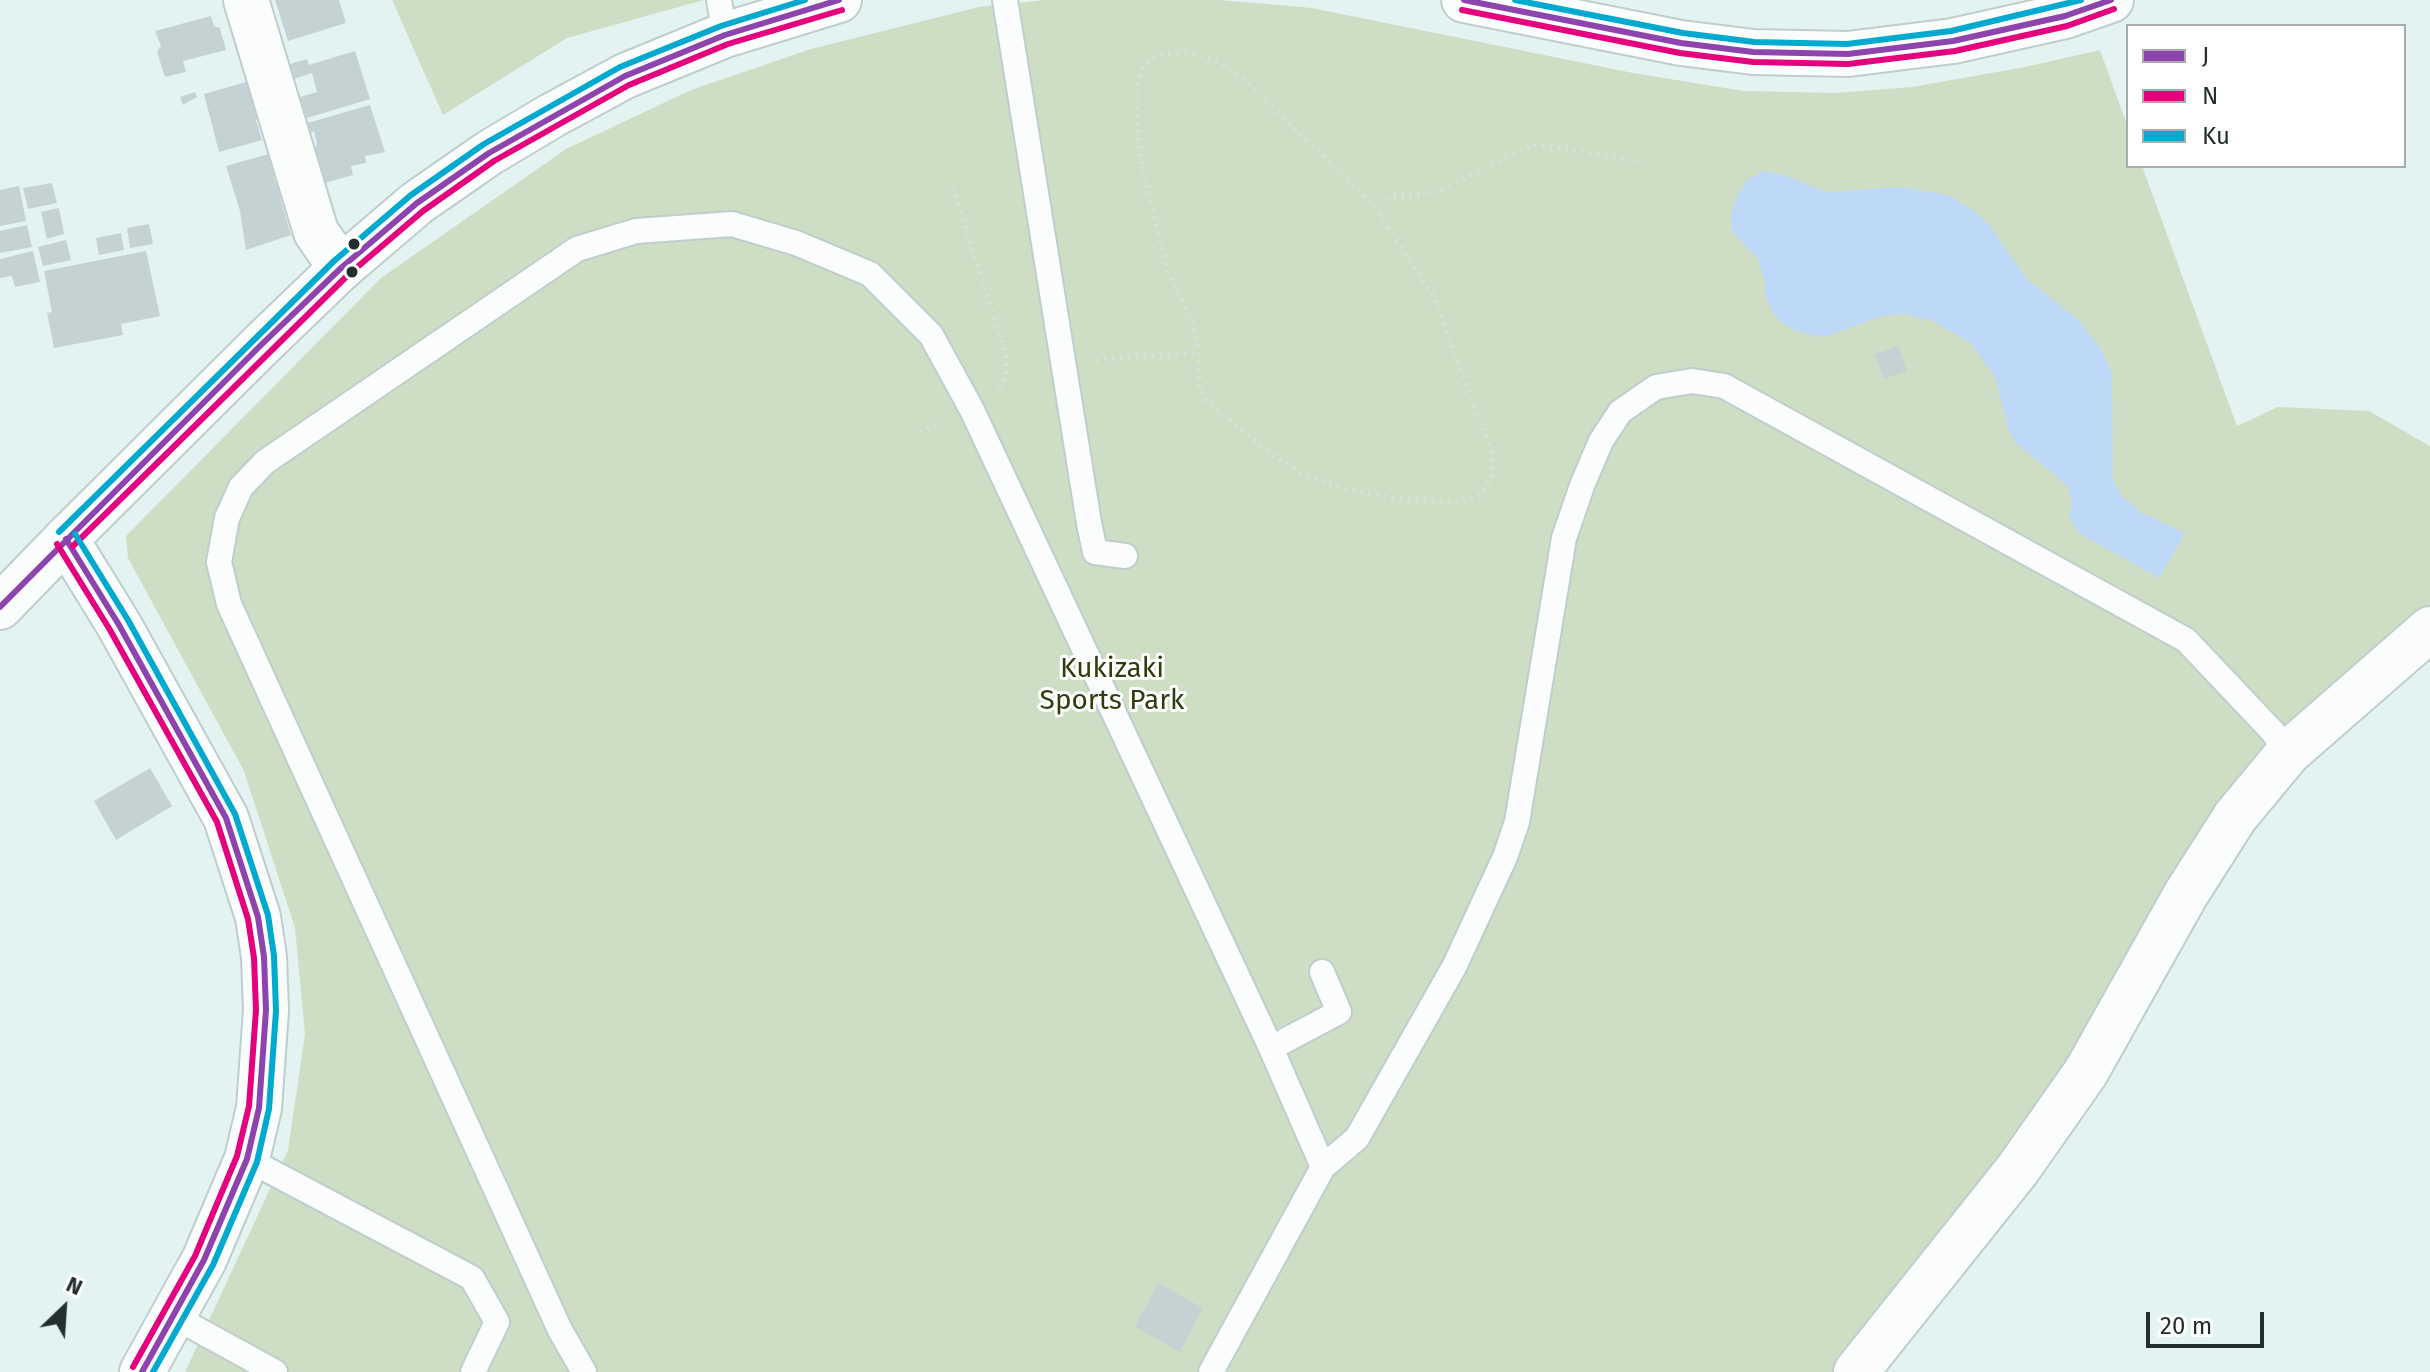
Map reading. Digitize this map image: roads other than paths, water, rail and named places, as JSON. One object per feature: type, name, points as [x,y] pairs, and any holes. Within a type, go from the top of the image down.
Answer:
[{"type":"street","points":[[246,0],[316,232],[341,268]]},
{"type":"street","points":[[0,607],[341,268],[417,203],[489,153],[722,18],[839,0]]},
{"type":"street","points":[[1464,0],[1681,43],[1753,52],[1848,54],[1953,41],[2062,8],[2111,0]]},
{"type":"street","points":[[66,539],[119,625],[226,818],[254,904],[264,957],[266,1010],[259,1108],[247,1159],[204,1260],[142,1372]]},
{"type":"street","points":[[1856,1372],[2027,1157],[2086,1072],[2186,894],[2235,817],[2288,753],[2430,629]]},
{"type":"lane","points":[[1005,0],[1095,552],[1125,556]]},
{"type":"lane","points":[[584,1372],[560,1330],[229,604],[219,562],[227,518],[241,487],[278,453],[577,249],[636,231],[732,224],[796,243],[870,274],[931,335],[972,410],[1271,1048],[1323,1167]]},
{"type":"lane","points":[[1211,1372],[1323,1167],[1357,1138],[1454,967],[1505,857],[1517,822],[1553,594],[1569,524],[1601,441],[1620,412],[1656,387],[1692,381],[1724,386],[2186,640],[2273,732],[2288,753]]},
{"type":"lane","points":[[1271,1048],[1339,1012],[1322,972]]},
{"type":"lane","points":[[247,1159],[472,1278],[497,1322],[473,1372]]},
{"type":"lane","points":[[173,1316],[275,1372]]},
{"type":"water","points":[[1763,171],[1784,175],[1827,192],[1900,187],[1948,195],[1973,210],[1989,225],[2027,279],[2080,321],[2102,351],[2112,374],[2113,482],[2124,498],[2142,513],[2185,533],[2159,578],[2079,533],[2069,517],[2072,502],[2068,486],[2016,443],[2009,431],[1995,377],[1971,343],[1931,320],[1905,314],[1882,316],[1824,337],[1798,332],[1781,322],[1766,298],[1758,259],[1732,231],[1731,215],[1735,201],[1747,180]]},
{"type":"park label","name":"Kukizaki Sports Park","points":[[1112,685]]}]
